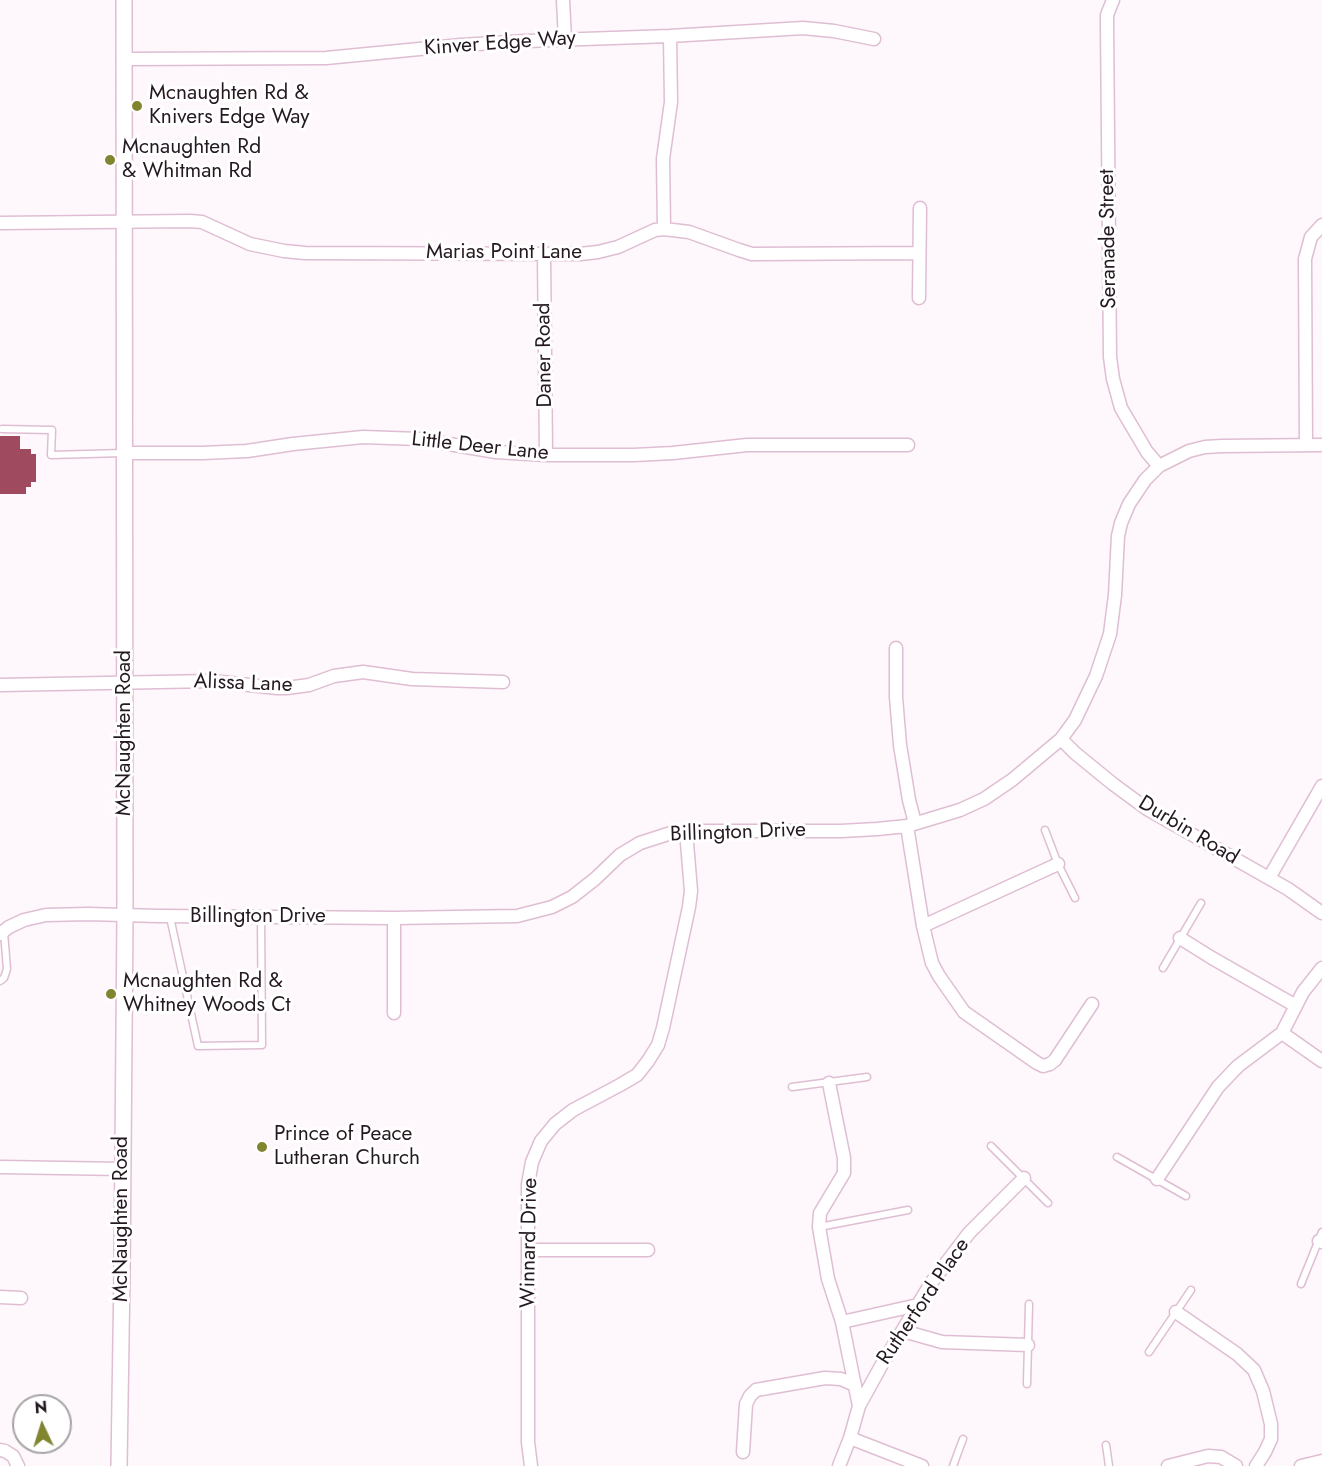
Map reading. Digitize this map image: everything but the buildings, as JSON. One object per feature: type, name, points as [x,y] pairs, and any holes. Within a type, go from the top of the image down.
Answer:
[{"type":"street","name":"McNaughten Road","points":[[119,1466],[125,682],[124,0]]},
{"type":"street","points":[[563,0],[565,39]]},
{"type":"street","name":"Seranade Street","points":[[1113,0],[1107,15],[1110,357],[1121,408],[1159,466]]},
{"type":"street","name":"Kinver Edge Way","points":[[125,59],[326,58],[461,45],[818,28],[874,39]]},
{"type":"street","points":[[664,229],[663,159],[671,102],[670,36]]},
{"type":"street","points":[[919,298],[920,208]]},
{"type":"street","name":"Marias Point Lane","points":[[0,223],[202,222],[250,244],[284,252],[580,254],[618,247],[655,230],[664,229],[689,232],[752,254],[919,253]]},
{"type":"street","points":[[1306,445],[1305,259],[1311,237],[1322,225]]},
{"type":"street","name":"Daner Road","points":[[544,254],[546,456]]},
{"type":"street","name":"Little Deer Lane","points":[[125,453],[247,451],[339,439],[387,437],[419,439],[496,452],[546,456],[673,453],[747,445],[908,445]]},
{"type":"street","points":[[1159,466],[1189,451],[1205,447],[1322,445]]},
{"type":"street","name":"Billington Drive","points":[[2,933],[34,916],[77,914],[394,918],[518,916],[535,913],[572,897],[620,855],[640,843],[663,835],[686,831],[878,829],[911,824],[960,810],[984,799],[1012,780],[1061,739],[1076,720],[1096,676],[1110,634],[1116,595],[1118,536],[1122,523],[1133,496],[1159,466]]},
{"type":"street","points":[[896,648],[896,697],[900,745],[909,800],[923,926],[939,976],[964,1012],[1043,1066],[1055,1060],[1092,1004]]},
{"type":"street","name":"Alissa Lane","points":[[0,685],[212,681],[287,688],[309,685],[334,676],[363,672],[412,679],[503,682]]},
{"type":"street","name":"Durbin Road","points":[[1061,739],[1113,784],[1147,809],[1288,889],[1322,913]]},
{"type":"street","points":[[1269,878],[1322,786]]},
{"type":"street","name":"Winnard Drive","points":[[531,1466],[528,1442],[528,1184],[532,1162],[540,1141],[555,1124],[573,1110],[637,1075],[658,1045],[689,907],[691,891],[686,831]]},
{"type":"street","points":[[923,926],[1058,864]]},
{"type":"street","points":[[394,918],[394,1013]]},
{"type":"street","points":[[1180,938],[1296,1006]]},
{"type":"street","points":[[1157,1179],[1218,1087],[1238,1066],[1282,1033],[1303,992],[1322,968]]},
{"type":"street","points":[[1282,1033],[1322,1061]]},
{"type":"street","points":[[829,1083],[844,1173],[826,1200],[820,1213],[819,1227],[828,1279],[842,1322],[859,1406],[839,1466]]},
{"type":"street","points":[[0,1167],[123,1169]]},
{"type":"street","name":"Rutherford Place","points":[[859,1406],[931,1283],[969,1233],[1024,1179]]},
{"type":"street","points":[[529,1250],[648,1250]]},
{"type":"street","points":[[0,1297],[21,1298]]},
{"type":"street","points":[[842,1322],[918,1305]]},
{"type":"street","points":[[1176,1312],[1238,1354],[1254,1370],[1263,1391],[1271,1432],[1266,1452],[1256,1466]]},
{"type":"street","points":[[903,1331],[942,1342],[1028,1344]]},
{"type":"street","points":[[743,1452],[746,1404],[756,1390],[825,1378],[841,1378],[855,1385]]},
{"type":"street","points":[[850,1438],[922,1466]]},
{"type":"street","points":[[0,1450],[13,1456],[18,1466]]},
{"type":"street","points":[[1168,1466],[1208,1456],[1221,1457],[1236,1466]]},
{"type":"street","points":[[1301,1466],[1322,1461]]},
{"type":"lane","points":[[2,429],[52,430],[51,455],[125,453]]},
{"type":"lane","points":[[1045,830],[1058,864],[1075,898]]},
{"type":"lane","points":[[1163,968],[1201,903]]},
{"type":"lane","points":[[170,916],[198,1046],[262,1045],[261,917]]},
{"type":"lane","points":[[0,981],[4,978],[7,969],[2,933]]},
{"type":"lane","points":[[792,1087],[867,1077]]},
{"type":"lane","points":[[992,1146],[1048,1203]]},
{"type":"lane","points":[[1117,1157],[1186,1196]]},
{"type":"lane","points":[[819,1227],[908,1210]]},
{"type":"lane","points":[[1301,1284],[1321,1238]]},
{"type":"lane","points":[[1149,1352],[1191,1290]]},
{"type":"lane","points":[[1027,1384],[1029,1304]]},
{"type":"lane","points":[[953,1466],[963,1439]]},
{"type":"lane","points":[[1106,1445],[1109,1466]]},
{"type":"place","name":"Mcnaughten Rd & Knivers Edge Way","points":[[137,106]]},
{"type":"place","name":"Mcnaughten Rd & Whitman Rd","points":[[110,160]]},
{"type":"place","name":"Mcnaughten Rd & Whitney Woods Ct","points":[[111,994]]},
{"type":"place","name":"Prince of Peace Lutheran Church","points":[[262,1147]]}]
